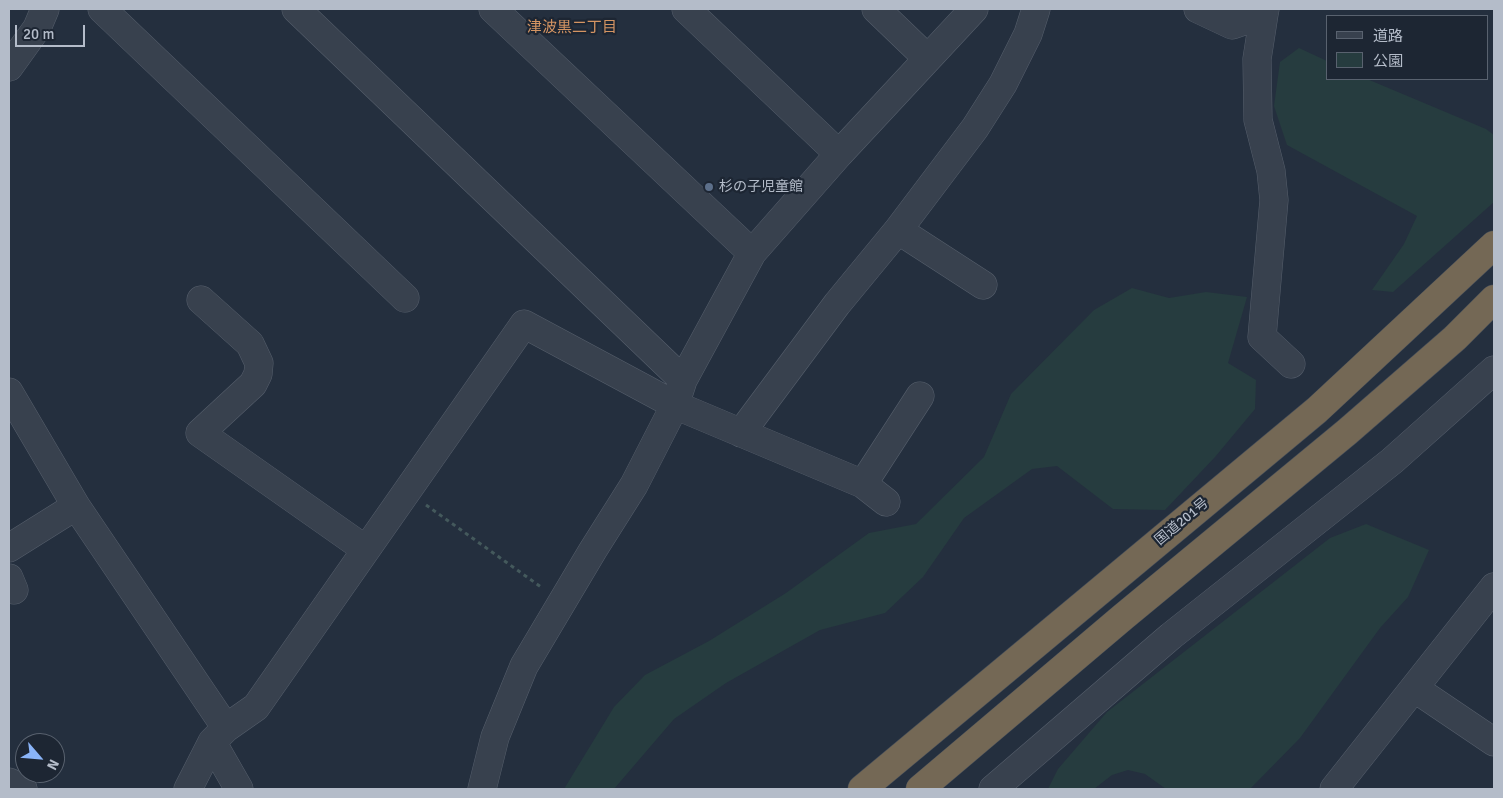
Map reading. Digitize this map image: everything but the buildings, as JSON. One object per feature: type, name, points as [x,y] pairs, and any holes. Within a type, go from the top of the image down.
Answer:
[{"type":"highway","name":"国道201号","points":[[862,789],[1317,410],[1494,245]]},
{"type":"highway","points":[[920,789],[1123,617],[1347,432],[1454,338],[1494,299]]},
{"type":"street","points":[[9,67],[36,28],[45,9]]},
{"type":"street","points":[[102,9],[405,298]]},
{"type":"street","points":[[296,9],[679,392]]},
{"type":"street","points":[[493,9],[752,253]]},
{"type":"street","points":[[686,9],[839,154]]},
{"type":"street","points":[[876,9],[927,58]]},
{"type":"street","points":[[482,789],[495,737],[524,666],[634,486],[679,392],[752,253],[839,154],[974,9]]},
{"type":"street","points":[[741,433],[837,304],[898,230],[975,128],[1003,84],[1028,34],[1036,9]]},
{"type":"street","points":[[1198,9],[1232,25],[1264,12]]},
{"type":"street","points":[[1264,12],[1257,59],[1258,120],[1271,171],[1274,200],[1262,337],[1291,364]]},
{"type":"street","points":[[898,230],[983,285]]},
{"type":"street","points":[[201,300],[250,344],[259,363],[258,374],[253,384],[200,433],[364,549]]},
{"type":"street","points":[[188,789],[219,735],[256,706],[364,549],[524,324],[679,392],[741,433],[863,484],[886,502]]},
{"type":"street","points":[[992,789],[1171,636],[1392,461],[1494,370]]},
{"type":"street","points":[[9,392],[76,506],[219,735],[238,789]]},
{"type":"street","points":[[863,484],[920,396]]},
{"type":"street","points":[[9,548],[76,506]]},
{"type":"street","points":[[1334,789],[1494,587]]},
{"type":"street","points":[[1414,688],[1494,742]]},
{"type":"street","points":[[9,782],[23,789]]},
{"type":"path","points":[[406,490],[562,602]]},
{"type":"green space","points":[[1299,48],[1326,61],[1326,80],[1369,80],[1486,129],[1494,135],[1494,202],[1393,292],[1372,290],[1404,244],[1417,216],[1287,145],[1274,106],[1280,62]]},
{"type":"green space","points":[[1132,288],[1169,298],[1206,292],[1247,297],[1228,363],[1256,380],[1255,409],[1215,457],[1165,510],[1113,509],[1057,466],[1032,469],[964,518],[923,577],[885,613],[820,630],[726,683],[674,719],[614,789],[564,789],[614,707],[645,675],[709,641],[786,593],[869,533],[916,524],[984,457],[1011,394],[1094,310]]},
{"type":"green space","points":[[1366,524],[1429,550],[1408,597],[1380,628],[1300,738],[1250,789],[1166,789],[1145,774],[1128,770],[1112,775],[1094,789],[1048,789],[1058,769],[1107,712],[1330,538]]},
{"type":"place","name":"杉の子児童館","points":[[709,187]]},
{"type":"district","name":"津波黒二丁目","points":[[572,28]]}]
